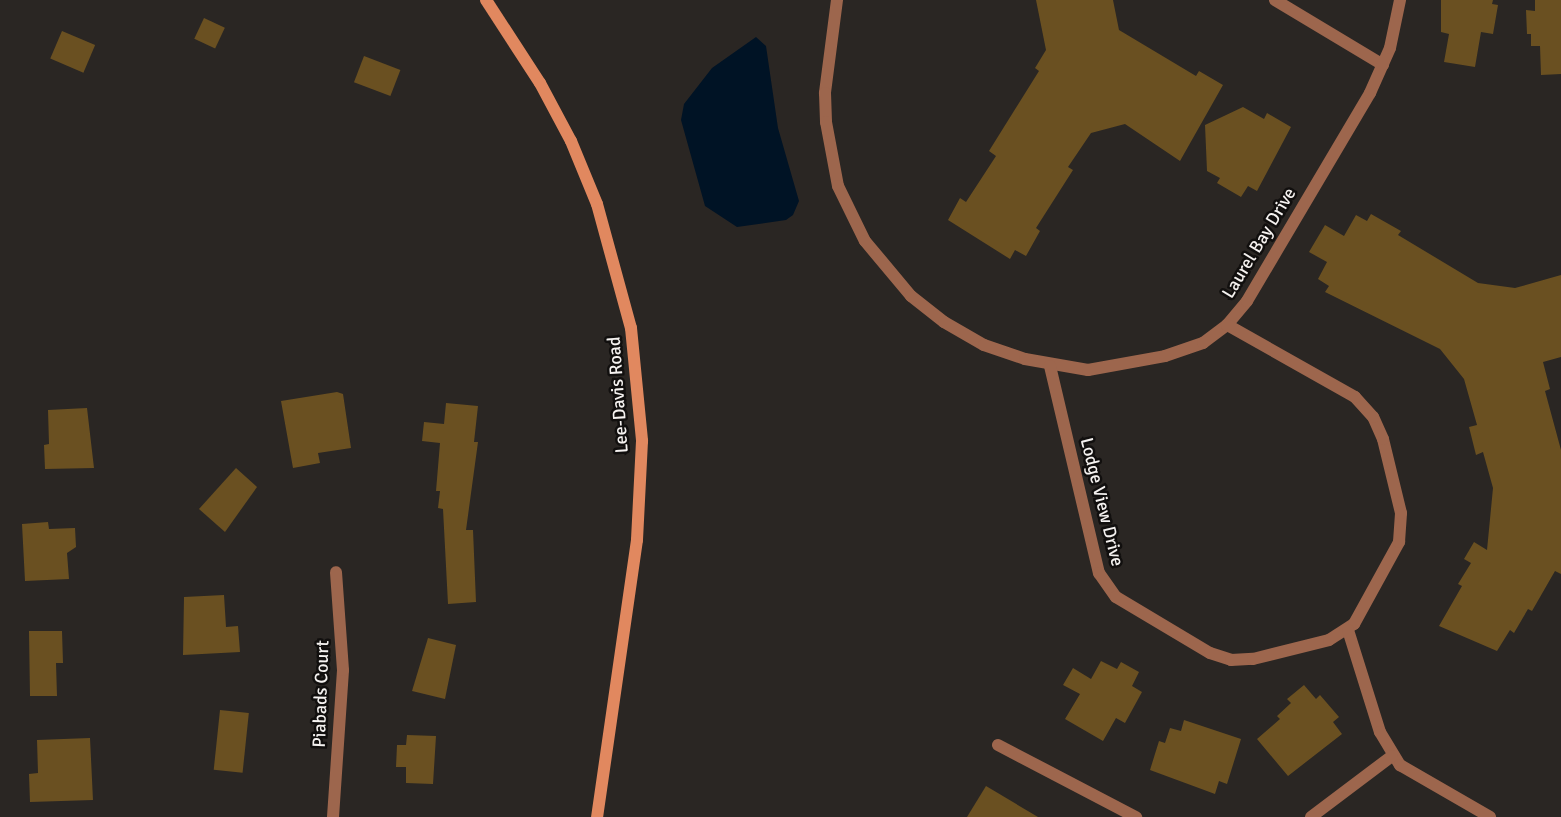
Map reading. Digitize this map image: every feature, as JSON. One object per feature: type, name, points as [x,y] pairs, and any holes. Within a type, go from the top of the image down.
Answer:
[{"type":"main road","name":"Lee-Davis Road","points":[[487,0],[540,82],[571,141],[597,204],[631,328],[642,441],[637,540],[597,817]]},
{"type":"street","name":"Laurel Bay Drive","points":[[837,0],[825,93],[826,122],[838,186],[865,241],[911,296],[944,322],[984,345],[1050,366],[1088,370],[1165,356],[1203,343],[1227,325],[1246,301],[1383,65],[1399,0]]},
{"type":"street","points":[[1275,0],[1383,65]]},
{"type":"street","points":[[1227,325],[1355,397],[1380,427],[1401,513],[1401,532],[1385,574],[1348,630],[1380,732],[1392,756],[1411,773],[1490,817]]},
{"type":"street","name":"Lodge View Drive","points":[[1050,366],[1099,573],[1116,597],[1210,653],[1231,660],[1253,659],[1329,640],[1348,630]]},
{"type":"street","name":"Piabads Court","points":[[333,817],[343,670],[336,572]]},
{"type":"street","points":[[998,744],[1136,817]]},
{"type":"street","points":[[1311,817],[1392,756]]},
{"type":"water","points":[[756,37],[766,46],[778,128],[799,201],[793,215],[786,220],[737,227],[705,206],[681,120],[684,104],[712,68]]},
{"type":"building","points":[[1036,0],[1113,0],[1119,30],[1196,76],[1199,71],[1223,85],[1180,161],[1125,124],[1091,133],[1068,167],[1073,170],[1036,228],[1040,231],[1026,256],[1015,250],[1010,259],[948,220],[960,198],[966,202],[996,156],[989,151],[1039,71],[1035,68],[1046,50]]},
{"type":"building","points":[[1441,0],[1493,0],[1492,4],[1498,5],[1493,34],[1481,32],[1475,67],[1444,62],[1449,34],[1441,32]]},
{"type":"building","points":[[1535,0],[1561,0],[1561,74],[1541,75],[1540,46],[1531,46],[1531,34],[1527,34],[1526,10],[1535,11]]},
{"type":"building","points":[[204,18],[225,28],[215,49],[194,39]]},
{"type":"building","points":[[62,31],[95,45],[83,73],[50,59]]},
{"type":"building","points":[[364,56],[400,70],[390,96],[354,82]]},
{"type":"building","points":[[1243,107],[1264,119],[1267,113],[1291,127],[1257,191],[1248,186],[1241,197],[1217,183],[1220,178],[1207,171],[1205,125]]},
{"type":"building","points":[[1371,214],[1401,231],[1398,235],[1478,283],[1515,288],[1561,275],[1561,357],[1543,362],[1550,389],[1545,391],[1561,450],[1561,574],[1555,571],[1532,611],[1528,609],[1514,633],[1510,630],[1497,651],[1439,626],[1462,586],[1458,584],[1471,563],[1464,559],[1474,542],[1487,550],[1493,488],[1483,452],[1476,455],[1469,427],[1477,425],[1464,379],[1440,349],[1325,292],[1329,286],[1318,279],[1327,262],[1309,252],[1325,225],[1344,236],[1356,215],[1367,221]]},
{"type":"building","points":[[337,392],[343,394],[351,448],[318,453],[320,463],[293,468],[281,401]]},
{"type":"building","points":[[446,403],[478,406],[474,442],[478,442],[466,530],[473,530],[476,602],[448,604],[443,509],[438,508],[440,491],[436,491],[440,443],[422,441],[424,422],[444,424]]},
{"type":"building","points":[[87,408],[94,468],[45,469],[44,445],[49,444],[48,410]]},
{"type":"building","points":[[236,468],[257,487],[225,532],[199,509]]},
{"type":"building","points":[[48,522],[49,529],[75,528],[76,547],[67,553],[69,579],[25,581],[22,524]]},
{"type":"building","points":[[224,595],[226,627],[238,626],[240,652],[183,655],[184,597]]},
{"type":"building","points":[[29,631],[62,631],[63,663],[56,663],[57,696],[30,696]]},
{"type":"building","points":[[428,638],[456,645],[445,699],[412,691]]},
{"type":"building","points":[[1101,661],[1117,669],[1121,662],[1139,672],[1132,686],[1142,692],[1125,723],[1116,718],[1103,741],[1065,719],[1080,694],[1063,685],[1073,668],[1091,679]]},
{"type":"building","points":[[1304,685],[1316,699],[1320,695],[1339,717],[1333,722],[1342,734],[1288,776],[1257,739],[1280,719],[1277,716],[1291,703],[1287,699]]},
{"type":"building","points":[[220,710],[249,713],[243,773],[214,770]]},
{"type":"building","points":[[1184,720],[1241,739],[1227,784],[1219,781],[1215,794],[1150,770],[1159,741],[1165,743],[1170,728],[1181,731]]},
{"type":"building","points":[[407,735],[436,736],[433,784],[406,783],[406,767],[396,767],[397,745],[406,745]]},
{"type":"building","points":[[90,738],[93,800],[30,802],[29,774],[38,773],[37,740]]},
{"type":"building","points":[[986,786],[1038,817],[967,817]]}]
